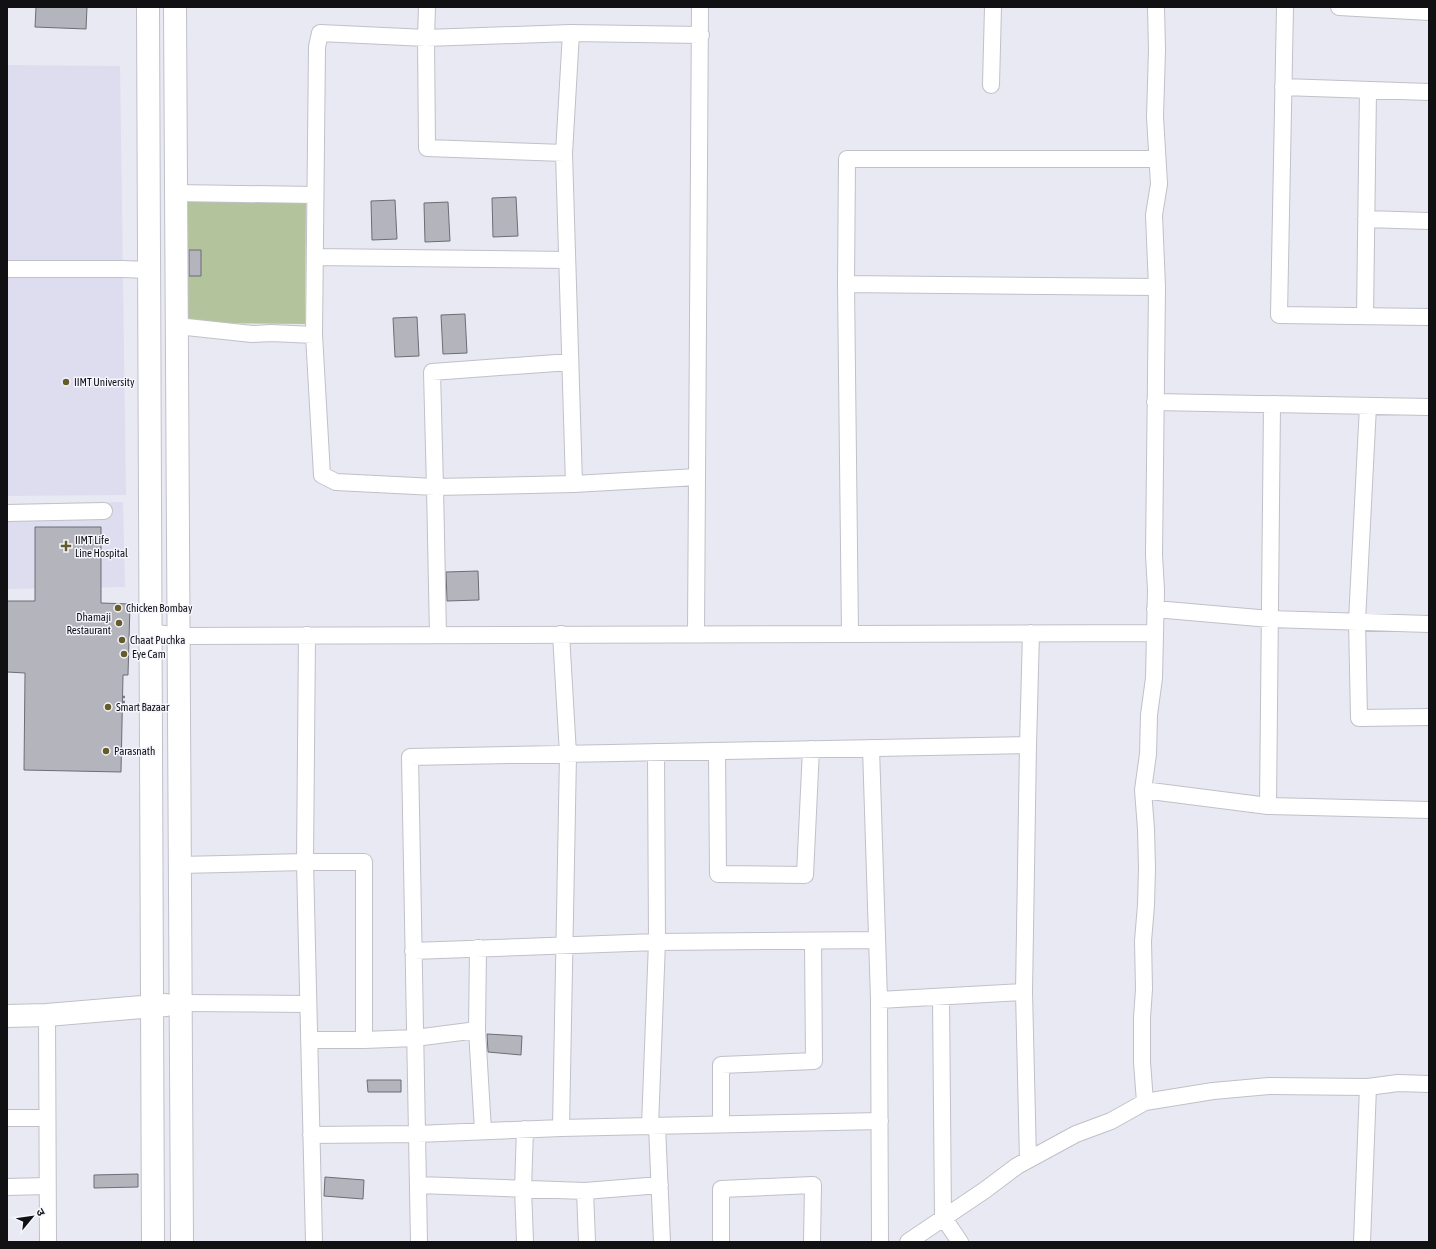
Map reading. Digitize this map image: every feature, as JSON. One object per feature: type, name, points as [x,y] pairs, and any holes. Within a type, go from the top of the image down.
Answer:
[{"type":"street","points":[[148,7],[153,1242]]},
{"type":"street","points":[[175,7],[182,1242]]},
{"type":"street","points":[[427,7],[427,148],[564,153]]},
{"type":"street","points":[[696,634],[700,7]]},
{"type":"street","points":[[990,85],[993,7]]},
{"type":"street","points":[[1145,1102],[1142,1062],[1142,1018],[1144,989],[1143,941],[1146,904],[1146,829],[1143,790],[1148,754],[1149,715],[1154,678],[1157,287],[1154,215],[1159,184],[1156,159],[1155,117],[1157,50],[1156,7]]},
{"type":"street","points":[[1284,7],[1279,315],[1429,317]]},
{"type":"street","points":[[1339,7],[1429,12]]},
{"type":"street","points":[[697,477],[574,484],[435,487],[336,482],[322,475],[314,335],[315,195],[317,47],[320,33],[426,38],[572,33],[701,35]]},
{"type":"street","points":[[572,33],[564,153],[574,484]]},
{"type":"street","points":[[1283,87],[1429,92]]},
{"type":"street","points":[[1365,316],[1368,90]]},
{"type":"street","points":[[850,634],[846,284],[847,159],[1156,159]]},
{"type":"street","points":[[176,193],[315,195]]},
{"type":"street","points":[[1366,219],[1429,221]]},
{"type":"street","points":[[315,256],[567,260]]},
{"type":"street","points":[[7,270],[149,270]]},
{"type":"street","points":[[846,284],[1157,287]]},
{"type":"street","points":[[176,326],[252,334],[271,333],[314,335]]},
{"type":"street","points":[[438,635],[432,372],[570,362]]},
{"type":"street","points":[[1155,402],[1429,407]]},
{"type":"street","points":[[1268,806],[1272,404]]},
{"type":"street","points":[[1368,406],[1358,621],[1359,718],[1429,717]]},
{"type":"street","points":[[7,513],[104,511]]},
{"type":"street","points":[[1155,609],[1270,619],[1429,624]]},
{"type":"street","points":[[150,632],[178,636],[1154,633]]},
{"type":"street","points":[[1028,1160],[1024,992],[1031,633]]},
{"type":"street","points":[[561,634],[568,754],[561,1128]]},
{"type":"street","points":[[307,635],[305,862],[314,1242]]},
{"type":"street","points":[[419,1242],[410,757],[1028,745]]},
{"type":"street","points":[[871,748],[879,1000],[880,1242]]},
{"type":"street","points":[[717,751],[718,874],[805,875],[811,749]]},
{"type":"street","points":[[656,752],[657,942],[654,1126],[660,1185],[662,1242]]},
{"type":"street","points":[[1143,790],[1268,806],[1429,810]]},
{"type":"street","points":[[151,797],[179,796]]},
{"type":"street","points":[[180,865],[364,862],[364,1040]]},
{"type":"street","points":[[721,1124],[721,1065],[814,1061],[814,940]]},
{"type":"street","points":[[414,951],[657,942],[877,940]]},
{"type":"street","points":[[478,948],[477,1030],[483,1131]]},
{"type":"street","points":[[879,1000],[1024,992]]},
{"type":"street","points":[[941,997],[943,1217],[960,1242]]},
{"type":"street","points":[[7,1016],[47,1015],[181,1003],[308,1004]]},
{"type":"street","points":[[47,1015],[48,1242]]},
{"type":"street","points":[[309,1040],[415,1038],[477,1030]]},
{"type":"street","points":[[908,1242],[985,1190],[1017,1166],[1076,1134],[1111,1121],[1145,1102],[1213,1091],[1269,1086],[1368,1087],[1398,1083],[1429,1084]]},
{"type":"street","points":[[1362,1242],[1368,1087]]},
{"type":"street","points":[[7,1118],[47,1118]]},
{"type":"street","points":[[311,1135],[417,1134],[525,1129],[880,1121]]},
{"type":"street","points":[[525,1129],[523,1189],[525,1242]]},
{"type":"street","points":[[418,1185],[585,1191],[660,1185]]},
{"type":"street","points":[[721,1242],[721,1189],[813,1185],[812,1242]]},
{"type":"street","points":[[7,1187],[47,1186]]},
{"type":"street","points":[[585,1191],[587,1242]]},
{"type":"path","points":[[123,697],[128,697]]},
{"type":"path","points":[[122,702],[128,702]]},
{"type":"shaded area","name":"IIMT University","points":[[7,65],[120,66],[126,495],[7,496]]},
{"type":"shaded area","name":"IIMT Life Line Hospital","points":[[123,502],[125,587],[7,589],[7,504]]},
{"type":"green space","points":[[188,201],[306,202],[305,324],[187,323],[188,276],[201,275],[201,250],[187,250]]},
{"type":"building","points":[[36,7],[87,7],[86,29],[35,27]]},
{"type":"building","points":[[516,197],[518,236],[493,237],[492,198]]},
{"type":"building","points":[[395,200],[397,239],[372,240],[371,201]]},
{"type":"building","points":[[448,202],[450,241],[425,242],[424,203]]},
{"type":"building","points":[[189,250],[201,250],[201,276],[189,276]]},
{"type":"building","points":[[465,314],[467,353],[443,354],[441,315]]},
{"type":"building","points":[[417,317],[419,356],[395,357],[393,318]]},
{"type":"building","points":[[35,527],[101,527],[101,603],[130,604],[128,675],[123,675],[121,772],[24,770],[25,673],[7,672],[7,601],[35,601]]},
{"type":"building","points":[[478,571],[479,600],[447,601],[446,572]]},
{"type":"building","points":[[487,1034],[522,1036],[521,1055],[488,1052]]},
{"type":"building","points":[[367,1080],[401,1080],[401,1092],[368,1092]]},
{"type":"building","points":[[138,1174],[138,1187],[94,1188],[94,1175]]},
{"type":"building","points":[[325,1177],[364,1180],[363,1199],[324,1196]]},
{"type":"place","name":"IIMT University","points":[[66,382]]},
{"type":"place","name":"IIMT Life Line Hospital","points":[[66,546]]},
{"type":"place","name":"Chicken Bombay","points":[[118,608]]},
{"type":"place","name":"Dhamaji Restaurant","points":[[119,623]]},
{"type":"place","name":"Chaat Puchka","points":[[122,640]]},
{"type":"place","name":"Eye Cam","points":[[124,654]]},
{"type":"place","name":"Smart Bazaar","points":[[108,707]]},
{"type":"place","name":"Parasnath","points":[[106,751]]}]
